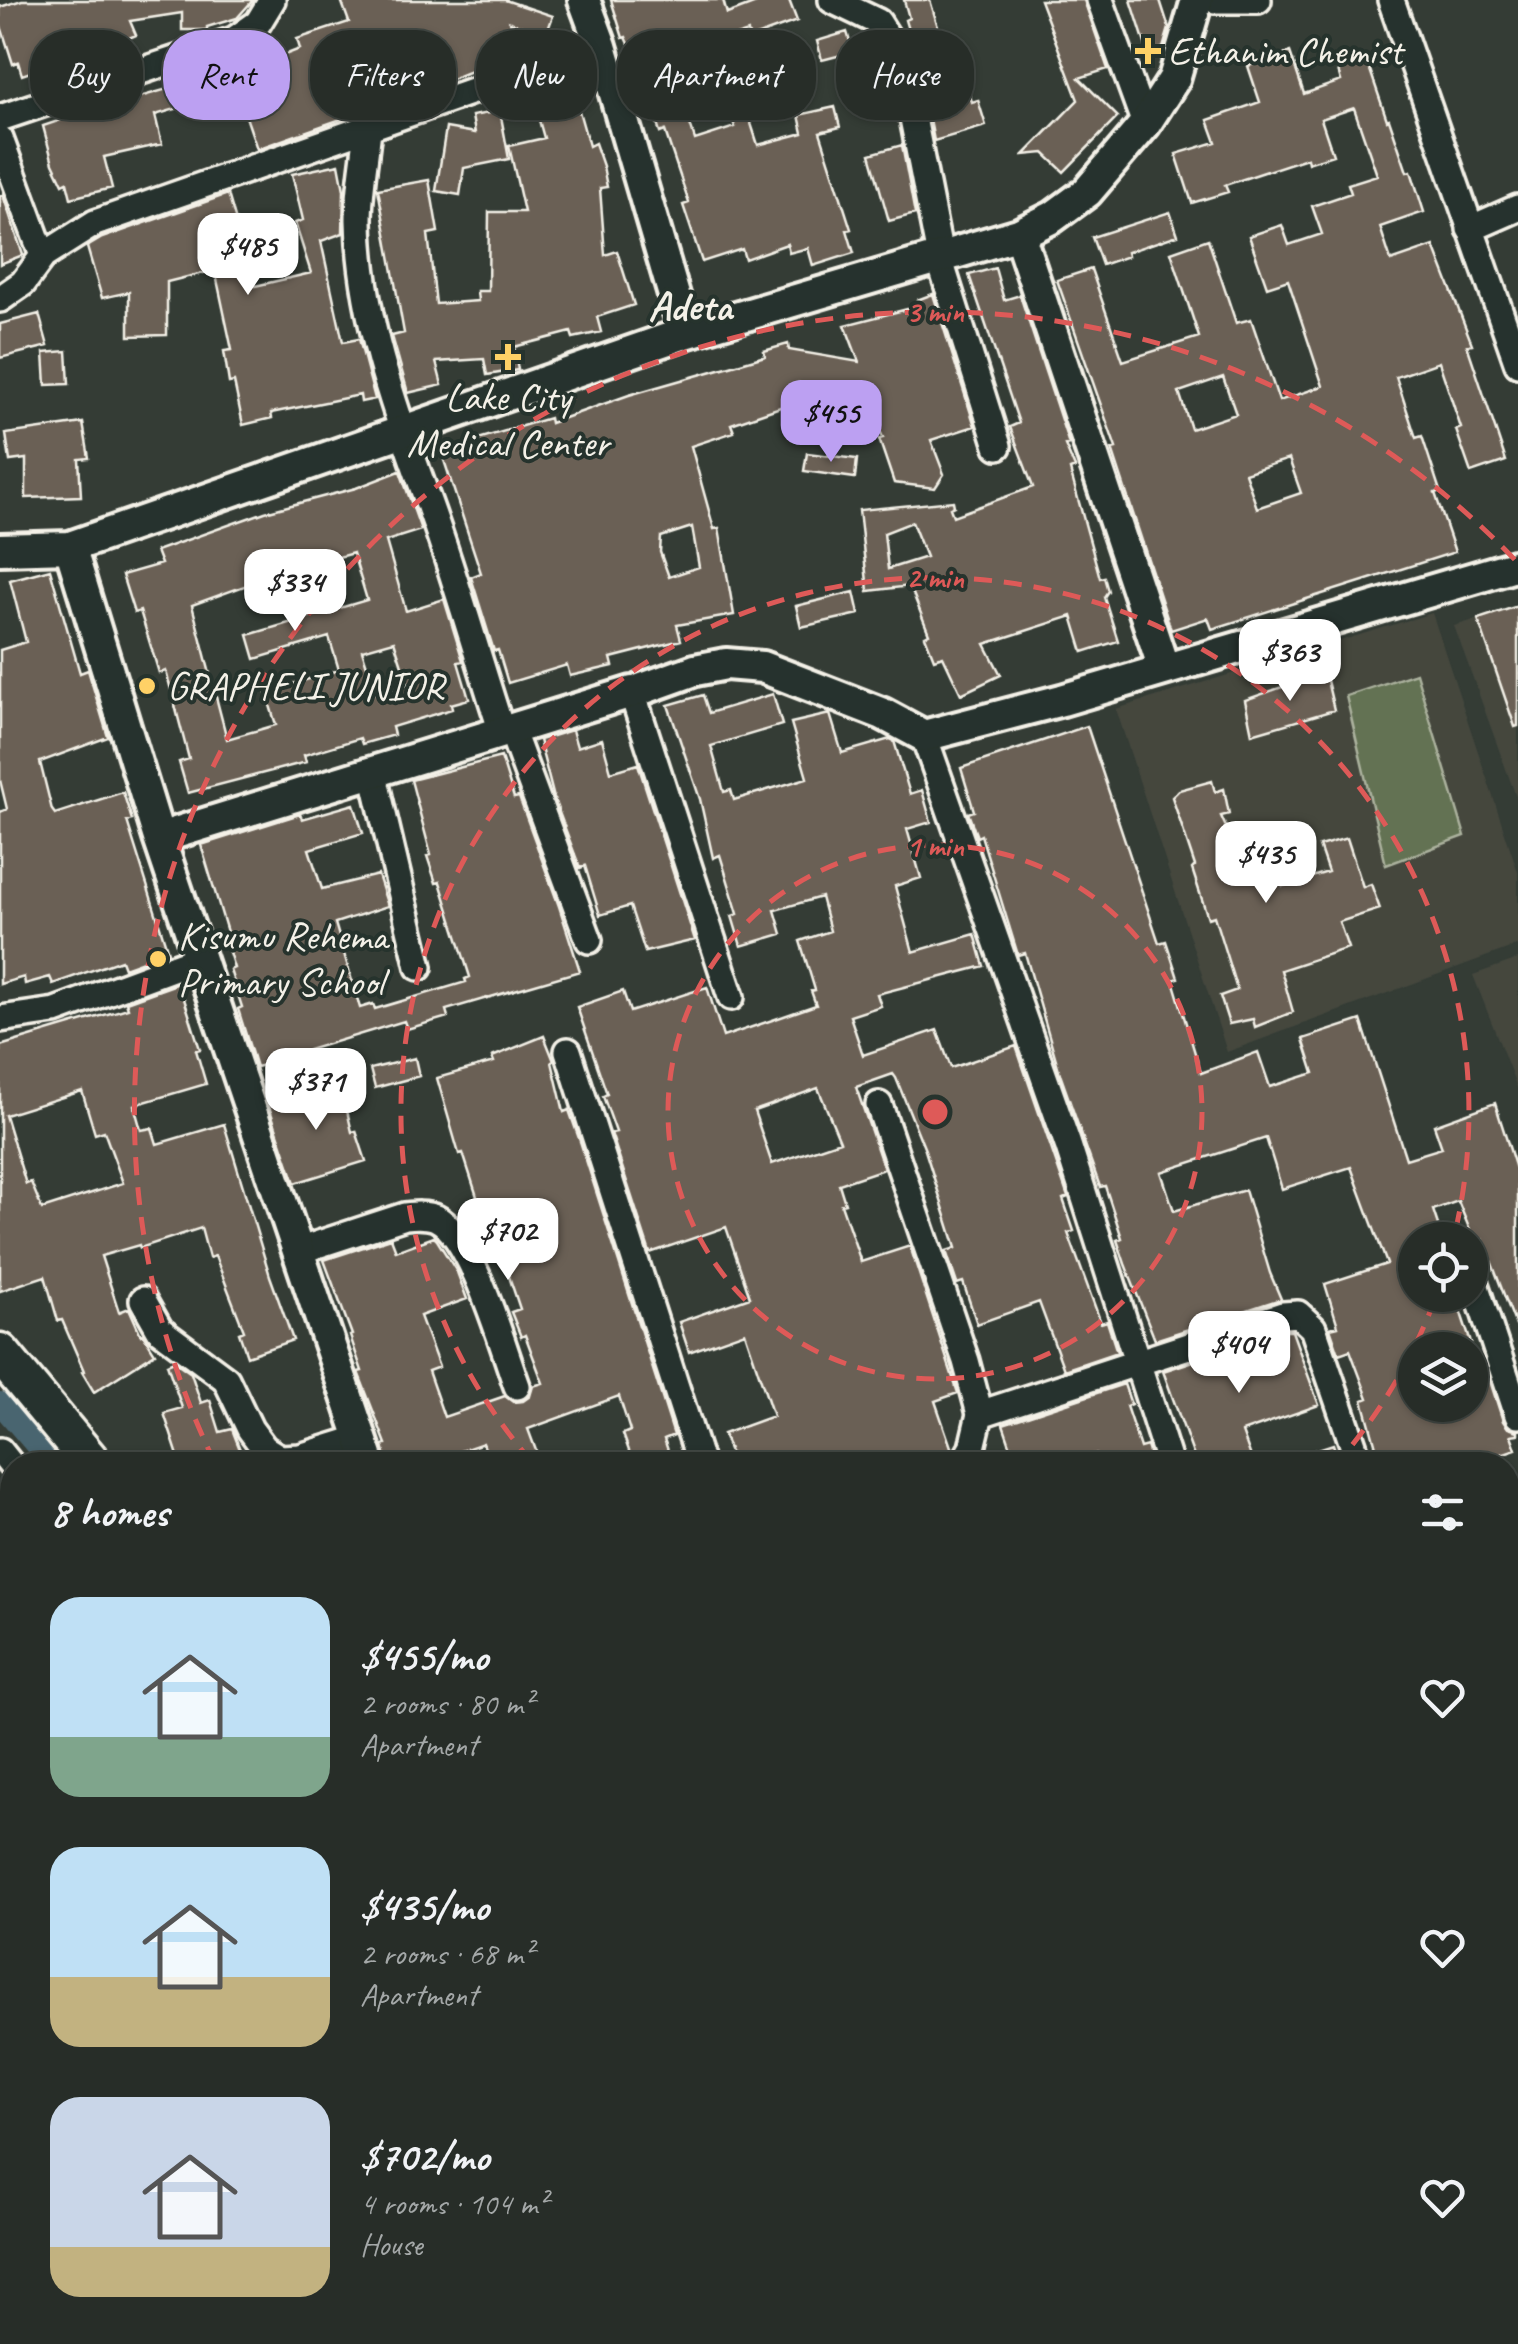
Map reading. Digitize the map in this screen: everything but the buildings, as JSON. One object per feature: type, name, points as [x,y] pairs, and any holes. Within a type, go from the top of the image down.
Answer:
[{"type":"main road","points":[[0,1353],[82,1452]]},
{"type":"street","points":[[0,118],[234,40],[258,23],[272,0]]},
{"type":"street","points":[[584,0],[684,333]]},
{"type":"street","points":[[832,0],[878,22],[893,46],[906,82],[941,258],[998,446]]},
{"type":"street","points":[[1100,0],[1145,124]]},
{"type":"street","points":[[0,549],[70,547],[684,333],[1018,234],[1054,217],[1087,192],[1145,124],[1174,79],[1197,0]]},
{"type":"street","points":[[1216,0],[1258,0]]},
{"type":"street","points":[[1391,0],[1518,364]]},
{"type":"street","points":[[0,300],[23,283],[43,256],[95,223],[600,46]]},
{"type":"street","points":[[368,129],[359,222],[365,278],[401,432],[426,494],[506,731],[588,940]]},
{"type":"street","points":[[0,139],[43,256]]},
{"type":"street","points":[[1470,230],[1518,208]]},
{"type":"street","points":[[1018,234],[1164,668]]},
{"type":"street","points":[[70,547],[159,838],[365,1451]]},
{"type":"street","points":[[924,736],[1518,565]]},
{"type":"street","points":[[159,838],[695,670],[726,664],[762,667],[882,714],[924,736],[1068,1145],[1166,1452]]},
{"type":"street","points":[[637,690],[731,997]]},
{"type":"street","points":[[373,772],[418,967]]},
{"type":"street","points":[[0,1020],[55,1011],[200,958]]},
{"type":"street","points":[[568,1050],[697,1452]]},
{"type":"street","points":[[879,1105],[966,1360],[980,1414],[970,1452]]},
{"type":"street","points":[[298,1251],[404,1216],[438,1218],[458,1239],[475,1270],[517,1386]]},
{"type":"street","points":[[144,1300],[160,1330],[226,1379],[250,1429],[270,1452]]},
{"type":"street","points":[[1484,1312],[1518,1415]]},
{"type":"street","points":[[980,1414],[1283,1315],[1298,1314],[1313,1328],[1356,1452]]},
{"type":"shaded area","points":[[1518,607],[1518,802],[1454,626]]},
{"type":"shaded area","points":[[1432,613],[1518,872],[1518,945],[1227,1052],[1116,709]]},
{"type":"shaded area","points":[[1518,959],[1518,1090],[1473,975]]},
{"type":"green space","points":[[1416,673],[1465,836],[1386,865],[1346,696]]},
{"type":"waterway","points":[[0,1403],[42,1452]]},
{"type":"place","name":"Ethanim Chemist","points":[[1148,51]]},
{"type":"place","name":"Lake City Medical Center","points":[[508,357]]},
{"type":"place","name":"GRAPHELI JUNIOR","points":[[147,686]]},
{"type":"place","name":"Kisumu Rehema Primary School","points":[[158,959]]},
{"type":"district","name":"Adeta","points":[[690,306]]}]
